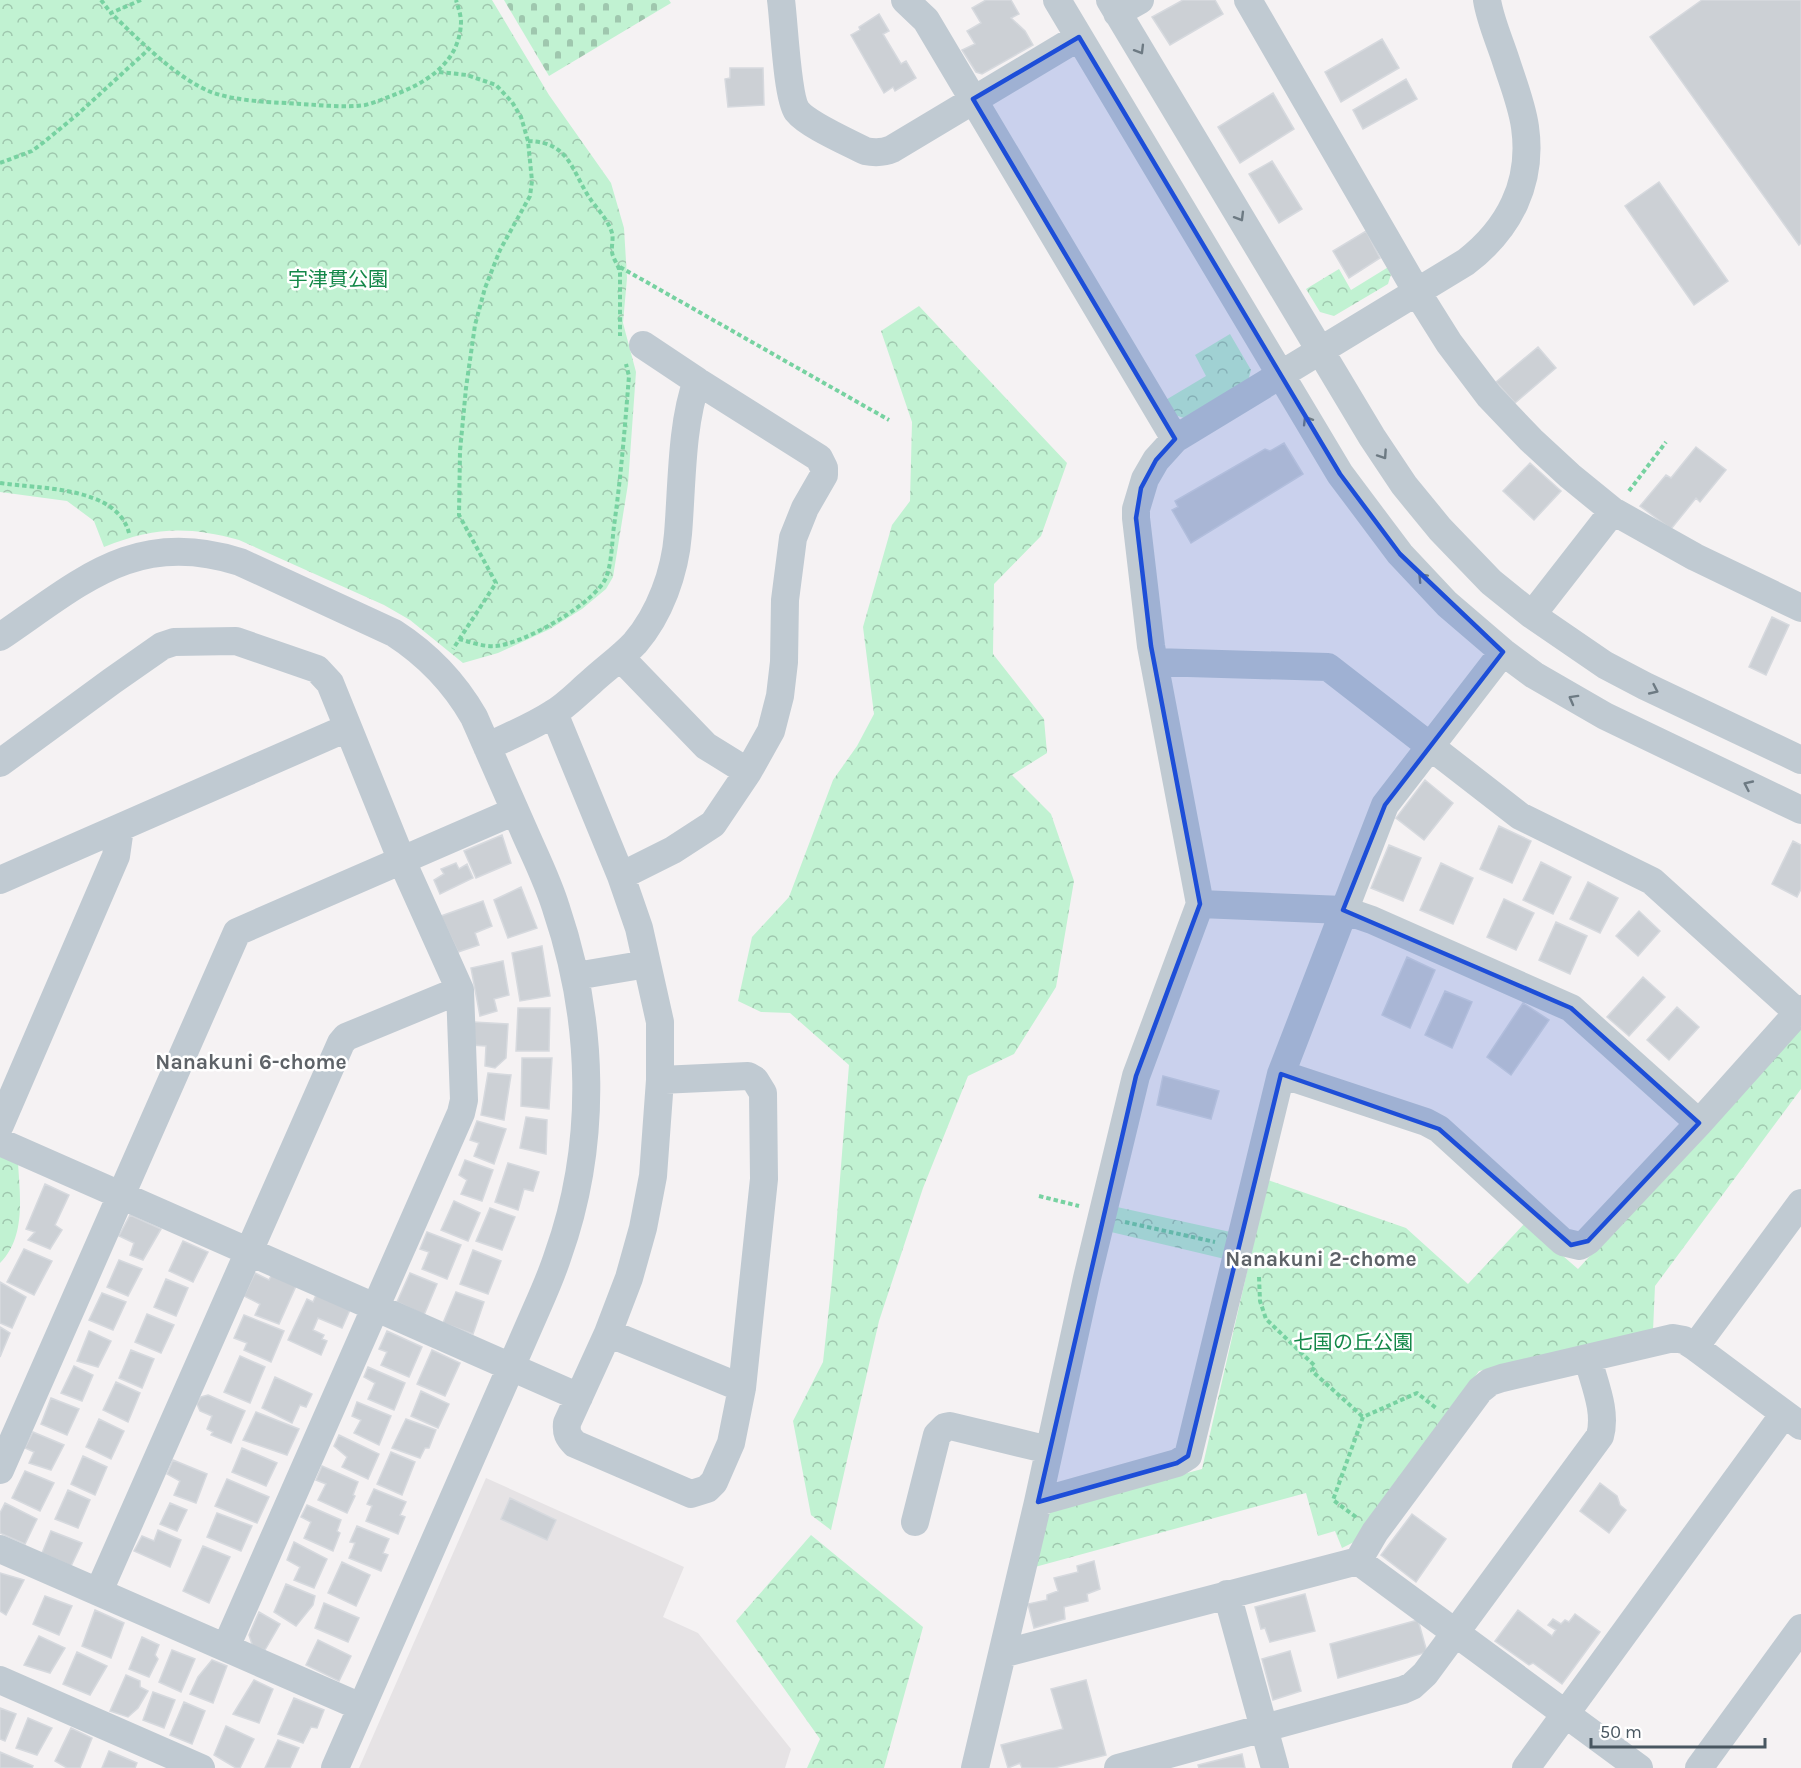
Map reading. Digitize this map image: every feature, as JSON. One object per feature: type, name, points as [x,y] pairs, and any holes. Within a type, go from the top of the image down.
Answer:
[{"type":"street","points":[[781,0],[791,95],[797,110],[809,121],[865,151],[880,153],[892,149],[1079,37]]},
{"type":"street","points":[[905,0],[926,20],[1176,439]]},
{"type":"street","points":[[1057,0],[1340,474],[1400,554],[1447,604],[1534,675],[1605,717],[1801,810]]},
{"type":"street","points":[[1248,0],[1417,292],[1449,344],[1489,396],[1531,440],[1613,511],[1695,557],[1801,608]]},
{"type":"street","points":[[975,1768],[1136,1076],[1200,904],[1154,662],[1136,509],[1150,470],[1156,460],[1176,439],[1466,262],[1492,239],[1512,211],[1521,183],[1526,154],[1525,124],[1487,0]]},
{"type":"street","points":[[1122,4],[1320,351],[1372,437],[1404,485],[1440,529],[1491,582],[1566,640],[1605,665],[1801,760]]},
{"type":"street","points":[[621,876],[673,850],[713,824],[748,772],[771,731],[780,696],[785,600],[793,538],[805,508],[824,475],[824,468],[819,458],[698,381],[629,347]]},
{"type":"street","points":[[487,747],[554,713],[620,657],[648,627],[661,601],[671,572],[678,537],[682,473],[691,405],[698,381]]},
{"type":"street","points":[[1532,615],[1613,511]]},
{"type":"street","points":[[0,638],[88,577],[112,565],[138,556],[185,551],[223,556],[240,562],[373,623],[413,646],[440,670],[462,697],[474,717],[556,908],[576,976],[585,1037],[587,1073],[584,1142],[579,1179],[558,1256],[335,1768]]},
{"type":"street","points":[[0,763],[153,652],[174,642],[236,641],[317,669],[330,682],[402,861],[460,990],[464,1100],[461,1113],[226,1647]]},
{"type":"street","points":[[1038,1502],[1177,1463],[1188,1456],[1281,1074],[1343,910],[1385,805],[1503,652]]},
{"type":"street","points":[[620,657],[706,746],[748,772]]},
{"type":"street","points":[[1154,662],[1328,667],[1520,816],[1652,881],[1799,1011],[1699,1123],[1588,1242],[1580,1246],[1563,1242],[1439,1129],[1426,1122],[1281,1074]]},
{"type":"street","points":[[554,713],[621,876],[639,928],[660,1022],[660,1080],[653,1176],[643,1228],[629,1278],[608,1333],[567,1423],[567,1431],[569,1438],[575,1444],[691,1494],[707,1489],[714,1482],[731,1443],[742,1388],[764,1179],[763,1093],[760,1085],[748,1076],[660,1080]]},
{"type":"street","points":[[0,880],[347,728]]},
{"type":"street","points":[[0,1470],[237,932],[515,811]]},
{"type":"street","points":[[0,1125],[116,856],[120,828]]},
{"type":"street","points":[[1200,904],[1343,910],[1372,920],[1571,1008],[1699,1123]]},
{"type":"street","points":[[576,976],[647,964]]},
{"type":"street","points":[[99,1591],[340,1043],[346,1038],[460,990]]},
{"type":"street","points":[[0,1142],[579,1396]]},
{"type":"street","points":[[1695,1347],[1801,1203]]},
{"type":"street","points":[[608,1333],[742,1388]]},
{"type":"street","points":[[1002,1654],[1358,1561],[1375,1532],[1455,1423],[1480,1390],[1490,1382],[1672,1338],[1684,1340],[1793,1420],[1565,1713],[1526,1768]]},
{"type":"street","points":[[1118,1768],[1412,1686],[1420,1681],[1600,1436],[1603,1415],[1588,1359]]},
{"type":"street","points":[[915,1522],[937,1435],[945,1427],[950,1426],[1049,1450]]},
{"type":"street","points":[[0,1549],[361,1707]]},
{"type":"street","points":[[1358,1561],[1639,1768]]},
{"type":"street","points":[[1227,1594],[1275,1768]]},
{"type":"street","points":[[1699,1768],[1801,1628]]},
{"type":"street","points":[[0,1680],[201,1768]]},
{"type":"path","points":[[101,0],[111,13],[149,49],[181,74],[211,92],[260,102],[336,106],[367,104],[403,92],[439,72],[460,36],[462,20],[456,0]]},
{"type":"path","points":[[111,13],[141,0]]},
{"type":"path","points":[[0,163],[32,151],[44,142],[149,49]]},
{"type":"path","points":[[439,72],[467,75],[496,85],[512,102],[521,117],[528,141],[532,181],[530,196],[504,242],[485,288],[475,325],[460,451],[459,515],[496,583],[459,639],[493,646],[512,644],[567,615],[594,594],[607,576],[621,475],[629,376],[629,347],[618,331],[621,293],[619,266]]},
{"type":"path","points":[[528,141],[540,141],[562,152],[572,164],[612,233],[612,255],[619,266],[889,420]]},
{"type":"path","points":[[1613,511],[1666,442]]},
{"type":"path","points":[[0,483],[75,493],[106,502],[126,522],[129,536]]},
{"type":"path","points":[[1039,1196],[1093,1210],[1115,1220],[1239,1248]]},
{"type":"path","points":[[1259,1276],[1260,1301],[1266,1319],[1315,1366],[1312,1371],[1363,1417]]},
{"type":"path","points":[[1375,1532],[1333,1500],[1363,1417],[1417,1393],[1455,1423]]},
{"type":"highlighted area","points":[[1079,37],[1340,474],[1400,554],[1503,652],[1385,805],[1343,910],[1571,1008],[1699,1123],[1588,1241],[1571,1245],[1439,1129],[1281,1074],[1188,1456],[1177,1463],[1038,1502],[1136,1076],[1200,904],[1151,646],[1136,518],[1141,488],[1156,460],[1175,439],[973,99]]},
{"type":"shaded area","points":[[486,1478],[684,1567],[663,1617],[698,1633],[791,1749],[785,1768],[359,1768]]},
{"type":"green space","name":"宇津貫公園","points":[[0,0],[492,0],[549,95],[611,183],[624,228],[627,278],[623,323],[636,372],[628,484],[613,577],[606,589],[582,609],[550,629],[498,653],[463,663],[410,620],[384,605],[239,540],[203,532],[171,531],[155,532],[104,547],[94,521],[67,501],[0,492]]},
{"type":"green space","points":[[504,0],[669,0],[671,3],[549,76]]},
{"type":"green space","points":[[1390,266],[1392,271],[1388,284],[1334,316],[1320,312],[1306,289],[1339,269],[1351,290]]},
{"type":"green space","points":[[919,306],[1067,463],[1041,536],[994,584],[993,654],[1044,719],[1047,753],[1012,775],[1051,814],[1074,881],[1056,987],[1014,1054],[968,1076],[923,1188],[879,1321],[831,1530],[811,1515],[793,1421],[823,1362],[832,1280],[849,1065],[790,1013],[761,1012],[738,1001],[752,937],[789,897],[833,780],[857,746],[874,714],[863,627],[892,525],[910,501],[912,422],[881,331]]},
{"type":"green space","points":[[1230,334],[1251,370],[1248,381],[1187,419],[1172,414],[1164,401],[1206,376],[1195,355]]},
{"type":"green space","name":"七国の丘公園","points":[[1801,1025],[1801,1089],[1655,1286],[1653,1331],[1479,1371],[1354,1542],[1342,1548],[1335,1531],[1318,1536],[1306,1493],[1035,1567],[1044,1519],[1054,1509],[1202,1469],[1268,1180],[1406,1228],[1468,1284],[1525,1223],[1578,1269]]},
{"type":"green space","points":[[0,1155],[18,1163],[20,1216],[14,1241],[0,1263]]},
{"type":"green space","points":[[1117,1207],[1235,1233],[1229,1260],[1111,1232]]},
{"type":"green space","points":[[811,1535],[923,1627],[884,1768],[807,1768],[820,1739],[736,1621]]},
{"type":"building","points":[[986,0],[1011,0],[1019,14],[1011,18],[1025,31],[1033,45],[982,74],[976,72],[962,50],[975,44],[967,31],[981,23],[972,8]]},
{"type":"building","points":[[1183,0],[1215,0],[1223,14],[1170,45],[1152,17]]},
{"type":"building","points":[[1702,0],[1801,0],[1801,243],[1799,245],[1650,37]]},
{"type":"building","points":[[879,14],[889,31],[883,34],[901,64],[906,61],[916,78],[895,91],[893,87],[884,93],[851,35]]},
{"type":"building","points":[[1382,39],[1399,68],[1341,102],[1325,72]]},
{"type":"building","points":[[730,68],[763,68],[764,105],[728,107],[725,79],[730,78]]},
{"type":"building","points":[[1406,79],[1417,99],[1363,129],[1353,110]]},
{"type":"building","points":[[1273,93],[1294,129],[1240,163],[1218,127]]},
{"type":"building","points":[[1272,161],[1302,209],[1279,223],[1249,174]]},
{"type":"building","points":[[1659,182],[1728,281],[1694,305],[1625,206]]},
{"type":"building","points":[[1366,231],[1380,258],[1349,278],[1333,251]]},
{"type":"building","points":[[1538,347],[1556,368],[1515,403],[1496,382]]},
{"type":"building","points":[[1284,443],[1303,474],[1191,543],[1172,510],[1178,507],[1175,501],[1265,449],[1270,451]]},
{"type":"building","points":[[1696,447],[1726,470],[1700,502],[1696,498],[1671,529],[1640,506],[1666,475],[1671,478]]},
{"type":"building","points":[[1530,463],[1561,491],[1534,520],[1503,491]]},
{"type":"building","points":[[1772,617],[1789,625],[1766,675],[1749,667]]},
{"type":"building","points":[[1425,780],[1453,803],[1424,840],[1396,818]]},
{"type":"building","points":[[1499,826],[1531,841],[1512,883],[1480,869]]},
{"type":"building","points":[[502,835],[511,863],[476,878],[464,851]]},
{"type":"building","points":[[1793,841],[1801,845],[1801,889],[1797,897],[1772,884]]},
{"type":"building","points":[[1389,845],[1421,858],[1403,901],[1371,888]]},
{"type":"building","points":[[1541,862],[1571,877],[1553,914],[1523,900]]},
{"type":"building","points":[[456,863],[459,869],[467,864],[473,878],[440,894],[434,880],[444,874],[441,869]]},
{"type":"building","points":[[1441,863],[1473,878],[1453,924],[1420,910]]},
{"type":"building","points":[[1588,882],[1618,898],[1600,933],[1570,919]]},
{"type":"building","points":[[521,887],[537,928],[508,938],[494,900]]},
{"type":"building","points":[[1504,899],[1534,913],[1516,950],[1487,937]]},
{"type":"building","points":[[483,901],[492,926],[475,933],[479,945],[458,952],[441,916]]},
{"type":"building","points":[[1639,911],[1660,931],[1638,956],[1616,936]]},
{"type":"building","points":[[1556,922],[1587,936],[1570,974],[1539,960]]},
{"type":"building","points":[[542,946],[550,996],[520,1001],[512,953]]},
{"type":"building","points":[[1407,957],[1435,970],[1410,1028],[1382,1015]]},
{"type":"building","points":[[503,961],[509,995],[494,999],[497,1011],[480,1016],[471,968]]},
{"type":"building","points":[[1643,977],[1665,997],[1629,1036],[1607,1017]]},
{"type":"building","points":[[1445,991],[1472,1002],[1452,1048],[1425,1035]]},
{"type":"building","points":[[1523,1003],[1549,1020],[1511,1075],[1487,1057]]},
{"type":"building","points":[[1677,1007],[1699,1027],[1669,1060],[1647,1040]]},
{"type":"building","points":[[518,1008],[550,1008],[549,1051],[516,1051]]},
{"type":"building","points":[[473,1022],[508,1024],[506,1058],[495,1068],[485,1066],[486,1046],[471,1045]]},
{"type":"building","points":[[522,1058],[552,1058],[549,1109],[521,1106]]},
{"type":"building","points":[[488,1073],[511,1075],[504,1120],[481,1115]]},
{"type":"building","points":[[1163,1076],[1219,1091],[1211,1119],[1157,1105]]},
{"type":"building","points":[[526,1117],[547,1120],[546,1154],[520,1148]]},
{"type":"building","points":[[477,1121],[506,1129],[494,1164],[474,1156],[479,1143],[470,1140]]},
{"type":"building","points":[[465,1160],[493,1170],[482,1201],[461,1194],[467,1180],[459,1175]]},
{"type":"building","points":[[508,1163],[539,1172],[533,1191],[524,1189],[518,1210],[495,1202]]},
{"type":"building","points":[[45,1184],[69,1195],[55,1225],[62,1230],[50,1249],[28,1240],[35,1232],[26,1229]]},
{"type":"building","points":[[454,1201],[480,1213],[468,1241],[441,1230]]},
{"type":"building","points":[[490,1208],[515,1217],[502,1250],[476,1241]]},
{"type":"building","points":[[130,1215],[161,1229],[143,1260],[130,1255],[134,1243],[119,1236]]},
{"type":"building","points":[[427,1232],[461,1245],[447,1279],[422,1269],[429,1252],[420,1249]]},
{"type":"building","points":[[183,1241],[208,1252],[193,1282],[169,1271]]},
{"type":"building","points":[[24,1249],[52,1261],[34,1295],[7,1282]]},
{"type":"building","points":[[473,1250],[501,1261],[488,1294],[460,1284]]},
{"type":"building","points":[[119,1260],[142,1269],[128,1296],[107,1287]]},
{"type":"building","points":[[255,1273],[269,1280],[272,1274],[296,1286],[279,1324],[255,1315],[260,1304],[244,1296]]},
{"type":"building","points":[[410,1273],[437,1284],[424,1315],[397,1302]]},
{"type":"building","points":[[166,1279],[188,1288],[176,1316],[154,1307]]},
{"type":"building","points":[[0,1282],[26,1297],[12,1328],[0,1323]]},
{"type":"building","points":[[456,1292],[484,1302],[473,1334],[443,1323]]},
{"type":"building","points":[[102,1293],[126,1302],[113,1330],[89,1320]]},
{"type":"building","points":[[316,1295],[350,1310],[342,1328],[318,1318],[313,1330],[324,1335],[322,1339],[327,1341],[321,1355],[288,1340],[307,1299],[313,1302]]},
{"type":"building","points":[[147,1314],[174,1325],[161,1353],[135,1342]]},
{"type":"building","points":[[244,1315],[284,1331],[271,1362],[244,1350],[247,1343],[234,1338]]},
{"type":"building","points":[[0,1327],[10,1333],[0,1357]]},
{"type":"building","points":[[89,1331],[111,1341],[98,1367],[77,1361]]},
{"type":"building","points":[[387,1331],[422,1347],[409,1377],[381,1365],[387,1352],[379,1349]]},
{"type":"building","points":[[131,1350],[154,1359],[142,1388],[119,1378]]},
{"type":"building","points":[[432,1350],[460,1363],[445,1396],[417,1384]]},
{"type":"building","points":[[240,1356],[265,1367],[250,1403],[224,1392]]},
{"type":"building","points":[[74,1366],[93,1375],[82,1401],[61,1393]]},
{"type":"building","points":[[368,1367],[405,1383],[394,1410],[368,1399],[375,1383],[364,1377]]},
{"type":"building","points":[[275,1377],[312,1394],[306,1407],[300,1405],[292,1423],[262,1408]]},
{"type":"building","points":[[116,1382],[140,1393],[128,1422],[103,1410]]},
{"type":"building","points":[[421,1391],[449,1404],[438,1428],[411,1416]]},
{"type":"building","points":[[208,1395],[245,1411],[231,1443],[211,1435],[213,1432],[207,1429],[212,1416],[200,1411],[197,1404],[201,1397]]},
{"type":"building","points":[[51,1398],[79,1409],[67,1435],[41,1424]]},
{"type":"building","points":[[357,1402],[391,1416],[379,1445],[354,1433],[361,1420],[352,1416]]},
{"type":"building","points":[[256,1412],[299,1429],[287,1455],[243,1440]]},
{"type":"building","points":[[99,1419],[124,1431],[111,1459],[86,1447]]},
{"type":"building","points":[[406,1419],[436,1430],[429,1448],[425,1448],[420,1458],[392,1448]]},
{"type":"building","points":[[33,1432],[64,1445],[51,1470],[29,1463],[34,1452],[25,1448]]},
{"type":"building","points":[[339,1435],[379,1454],[368,1479],[342,1467],[347,1457],[334,1446]]},
{"type":"building","points":[[242,1448],[277,1463],[266,1486],[232,1472]]},
{"type":"building","points":[[391,1452],[415,1462],[402,1495],[377,1484]]},
{"type":"building","points":[[83,1456],[107,1467],[95,1495],[71,1484]]},
{"type":"building","points":[[173,1460],[207,1474],[196,1503],[174,1495],[180,1481],[167,1474]]},
{"type":"building","points":[[322,1466],[358,1482],[353,1495],[355,1496],[347,1513],[318,1500],[326,1484],[316,1480]]},
{"type":"building","points":[[25,1471],[54,1483],[40,1511],[12,1498]]},
{"type":"building","points":[[227,1479],[269,1497],[257,1523],[215,1506]]},
{"type":"building","points":[[1600,1483],[1617,1496],[1620,1505],[1626,1510],[1609,1533],[1580,1511]]},
{"type":"building","points":[[374,1489],[406,1502],[400,1515],[405,1517],[398,1534],[366,1521],[372,1506],[367,1504]]},
{"type":"building","points":[[68,1490],[90,1500],[78,1528],[55,1519]]},
{"type":"building","points":[[510,1498],[556,1520],[547,1540],[501,1519]]},
{"type":"building","points":[[5,1503],[37,1519],[25,1544],[0,1533],[0,1513]]},
{"type":"building","points":[[170,1503],[187,1510],[177,1531],[160,1524]]},
{"type":"building","points":[[307,1505],[341,1520],[337,1531],[340,1533],[333,1551],[304,1538],[311,1522],[301,1517]]},
{"type":"building","points":[[217,1513],[252,1526],[241,1551],[207,1537]]},
{"type":"building","points":[[1412,1514],[1446,1539],[1416,1582],[1381,1555]]},
{"type":"building","points":[[357,1526],[389,1539],[383,1553],[388,1555],[381,1571],[349,1558],[355,1543],[350,1542]]},
{"type":"building","points":[[158,1530],[181,1540],[170,1567],[134,1551],[142,1536],[154,1541]]},
{"type":"building","points":[[51,1531],[82,1543],[71,1566],[42,1553]]},
{"type":"building","points":[[294,1542],[327,1559],[314,1588],[294,1580],[300,1567],[287,1560]]},
{"type":"building","points":[[203,1546],[230,1557],[209,1603],[183,1591]]},
{"type":"building","points":[[1094,1561],[1100,1589],[1087,1594],[1088,1601],[1064,1607],[1065,1619],[1034,1628],[1028,1604],[1047,1600],[1047,1595],[1058,1591],[1054,1578],[1078,1572],[1077,1566]]},
{"type":"building","points":[[342,1562],[370,1575],[356,1606],[328,1593]]},
{"type":"building","points":[[0,1573],[24,1580],[6,1615],[0,1611]]},
{"type":"building","points":[[286,1584],[315,1596],[313,1605],[296,1626],[274,1612]]},
{"type":"building","points":[[1305,1594],[1315,1631],[1270,1642],[1265,1628],[1261,1629],[1255,1607]]},
{"type":"building","points":[[45,1596],[72,1606],[59,1635],[33,1624]]},
{"type":"building","points":[[324,1603],[359,1618],[348,1642],[315,1628]]},
{"type":"building","points":[[95,1610],[124,1623],[111,1658],[82,1646]]},
{"type":"building","points":[[1518,1610],[1552,1636],[1556,1630],[1548,1625],[1553,1619],[1561,1624],[1565,1620],[1569,1622],[1575,1614],[1600,1632],[1562,1684],[1533,1663],[1529,1665],[1495,1641]]},
{"type":"building","points":[[259,1612],[280,1624],[265,1650],[253,1647],[249,1635]]},
{"type":"building","points":[[1418,1620],[1427,1652],[1338,1678],[1330,1644]]},
{"type":"building","points":[[39,1636],[65,1648],[50,1673],[24,1665]]},
{"type":"building","points":[[142,1637],[159,1645],[155,1655],[158,1659],[149,1677],[129,1669]]},
{"type":"building","points":[[318,1640],[351,1656],[339,1681],[306,1665]]},
{"type":"building","points":[[172,1650],[195,1659],[181,1692],[159,1682]]},
{"type":"building","points":[[1290,1651],[1301,1691],[1273,1700],[1262,1659]]},
{"type":"building","points":[[77,1652],[107,1666],[90,1695],[63,1684]]},
{"type":"building","points":[[212,1660],[227,1666],[213,1703],[190,1694],[198,1677]]},
{"type":"building","points":[[126,1675],[140,1681],[140,1687],[148,1691],[138,1708],[128,1717],[110,1711]]},
{"type":"building","points":[[254,1680],[273,1689],[259,1723],[233,1714]]},
{"type":"building","points":[[1086,1680],[1106,1755],[1054,1768],[1022,1768],[1020,1763],[1008,1768],[1001,1745],[1063,1729],[1051,1689]]},
{"type":"building","points":[[153,1692],[175,1700],[164,1728],[143,1720]]},
{"type":"building","points":[[294,1698],[324,1710],[317,1728],[311,1727],[303,1743],[278,1734]]},
{"type":"building","points":[[184,1702],[205,1711],[192,1744],[170,1735]]},
{"type":"building","points":[[0,1708],[16,1714],[5,1741],[0,1739]]},
{"type":"building","points":[[28,1718],[52,1728],[37,1755],[16,1748]]},
{"type":"building","points":[[226,1726],[254,1739],[240,1768],[214,1755]]},
{"type":"building","points":[[71,1728],[92,1738],[80,1768],[67,1768],[55,1761]]},
{"type":"building","points":[[278,1740],[299,1748],[290,1768],[265,1768]]},
{"type":"building","points":[[109,1751],[137,1763],[135,1768],[102,1768]]},
{"type":"building","points":[[0,1752],[33,1766],[32,1768],[0,1768]]},
{"type":"building","points":[[1242,1754],[1245,1768],[1199,1768],[1198,1765]]},
{"type":"district","name":"Nanakuni 6-chome","points":[[251,1062]]},
{"type":"district","name":"Nanakuni 2-chome","points":[[1321,1259]]}]
